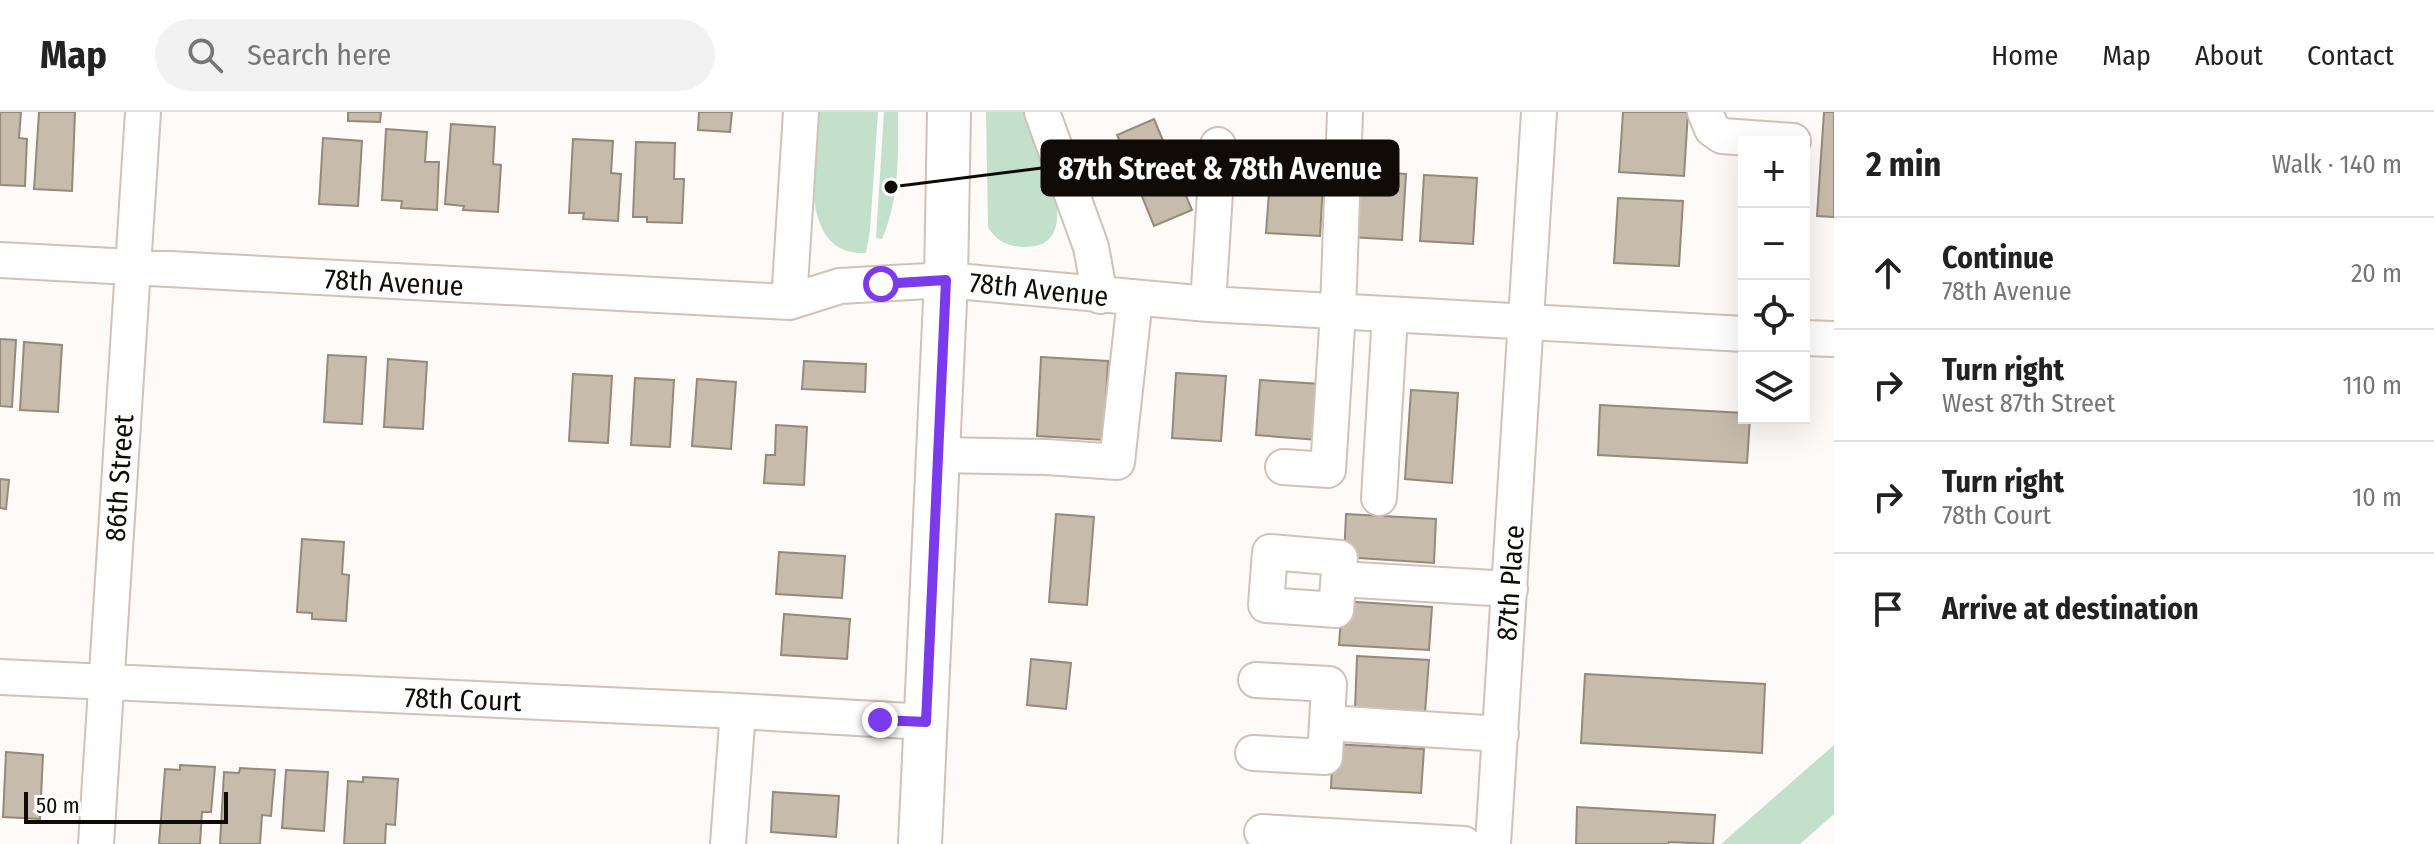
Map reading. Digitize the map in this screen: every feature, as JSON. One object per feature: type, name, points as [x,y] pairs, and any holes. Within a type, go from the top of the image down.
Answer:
[{"type":"main road","points":[[920,844],[946,280],[949,112]]},
{"type":"street","name":"86th Street","points":[[96,844],[143,112]]},
{"type":"street","points":[[789,302],[801,112]]},
{"type":"street","points":[[1042,112],[1091,247],[1100,296]]},
{"type":"street","points":[[1283,467],[1328,470],[1338,311],[1345,112]]},
{"type":"street","name":"87th Place","points":[[1493,844],[1539,112]]},
{"type":"street","points":[[1705,112],[1712,129],[1722,136],[1738,137]]},
{"type":"street","points":[[1208,304],[1218,145]]},
{"type":"street","name":"78th Avenue","points":[[0,260],[789,302],[840,286],[946,280],[1208,304],[1738,334]]},
{"type":"street","points":[[939,455],[1117,462],[1135,299]]},
{"type":"street","points":[[1379,498],[1390,315]]},
{"type":"street","points":[[1810,338],[1834,339]]},
{"type":"street","points":[[1339,579],[1510,589]]},
{"type":"street","name":"78th Court","points":[[0,677],[926,722]]},
{"type":"street","points":[[1253,753],[1325,757],[1329,684],[1256,680]]},
{"type":"street","points":[[728,844],[738,711]]},
{"type":"street","points":[[1327,723],[1501,734]]},
{"type":"street","points":[[1262,832],[1464,844]]},
{"type":"green space","points":[[816,112],[878,112],[866,253],[844,250],[829,239],[819,222],[813,177]]},
{"type":"green space","points":[[884,112],[898,112],[898,144],[895,192],[882,239],[876,238]]},
{"type":"green space","points":[[986,112],[1027,112],[1055,192],[1057,213],[1054,231],[1043,243],[1023,247],[1012,245],[998,239],[988,227]]},
{"type":"green space","points":[[1834,745],[1834,814],[1800,844],[1721,844]]},
{"type":"building","points":[[0,112],[21,112],[19,138],[27,139],[25,186],[0,185]]},
{"type":"building","points":[[39,112],[75,112],[72,191],[34,189]]},
{"type":"building","points":[[348,112],[381,112],[380,122],[348,121]]},
{"type":"building","points":[[699,112],[732,112],[730,132],[698,130]]},
{"type":"building","points":[[1623,112],[1688,112],[1684,176],[1619,172]]},
{"type":"building","points":[[1824,112],[1834,112],[1834,217],[1817,216]]},
{"type":"building","points":[[1154,119],[1192,210],[1154,226],[1117,135]]},
{"type":"building","points":[[451,124],[495,127],[493,164],[501,165],[498,212],[463,210],[464,206],[445,204]]},
{"type":"building","points":[[386,129],[427,132],[425,162],[439,162],[437,210],[401,208],[402,201],[382,200]]},
{"type":"building","points":[[323,138],[362,141],[358,206],[319,204]]},
{"type":"building","points":[[573,139],[613,141],[611,173],[621,174],[618,221],[583,219],[584,213],[569,213]]},
{"type":"building","points":[[636,142],[675,143],[674,179],[684,179],[682,223],[647,222],[647,217],[633,217]]},
{"type":"building","points":[[1271,165],[1324,168],[1320,236],[1266,233]]},
{"type":"building","points":[[1353,170],[1406,174],[1402,240],[1349,237]]},
{"type":"building","points":[[1424,175],[1477,178],[1473,244],[1420,241]]},
{"type":"building","points":[[1618,198],[1683,201],[1679,266],[1614,263]]},
{"type":"building","points":[[0,339],[16,340],[12,407],[0,406]]},
{"type":"building","points":[[24,342],[62,345],[58,412],[20,410]]},
{"type":"building","points":[[328,355],[366,357],[362,424],[324,422]]},
{"type":"building","points":[[1041,357],[1108,361],[1104,440],[1037,436]]},
{"type":"building","points":[[388,359],[427,362],[423,429],[384,427]]},
{"type":"building","points":[[804,361],[866,364],[865,392],[802,389]]},
{"type":"building","points":[[1176,373],[1226,376],[1221,441],[1172,438]]},
{"type":"building","points":[[573,374],[612,376],[608,443],[569,441]]},
{"type":"building","points":[[635,378],[674,380],[670,447],[631,445]]},
{"type":"building","points":[[697,379],[736,382],[731,449],[692,446]]},
{"type":"building","points":[[1260,380],[1322,384],[1318,440],[1256,435]]},
{"type":"building","points":[[1411,390],[1458,393],[1452,483],[1405,479]]},
{"type":"building","points":[[1600,405],[1738,413],[1738,424],[1750,424],[1747,463],[1598,455]]},
{"type":"building","points":[[776,425],[807,427],[804,485],[764,483],[766,455],[775,455]]},
{"type":"building","points":[[0,479],[9,480],[6,509],[0,508]]},
{"type":"building","points":[[1056,514],[1094,517],[1087,605],[1049,602]]},
{"type":"building","points":[[1346,514],[1436,519],[1434,563],[1344,557]]},
{"type":"building","points":[[302,539],[344,542],[342,574],[349,575],[346,621],[312,619],[312,613],[297,612]]},
{"type":"building","points":[[779,552],[845,556],[842,598],[776,594]]},
{"type":"building","points":[[1342,601],[1432,607],[1429,650],[1339,645]]},
{"type":"building","points":[[784,614],[850,619],[847,659],[781,655]]},
{"type":"building","points":[[1357,656],[1429,660],[1425,713],[1355,709]]},
{"type":"building","points":[[1031,659],[1071,663],[1066,709],[1027,705]]},
{"type":"building","points":[[1585,674],[1765,684],[1762,753],[1581,743]]},
{"type":"building","points":[[1333,744],[1424,749],[1421,793],[1331,788]]},
{"type":"building","points":[[6,752],[43,755],[40,819],[3,817]]},
{"type":"building","points":[[180,765],[215,767],[211,812],[202,812],[200,844],[159,844],[165,769],[180,770]]},
{"type":"building","points":[[240,768],[275,770],[271,816],[262,815],[260,844],[220,844],[224,772],[239,773]]},
{"type":"building","points":[[286,770],[328,772],[324,831],[282,828]]},
{"type":"building","points":[[363,777],[398,779],[395,825],[386,824],[385,844],[344,844],[348,781],[363,782]]},
{"type":"building","points":[[773,792],[839,796],[836,837],[771,832]]},
{"type":"building","points":[[1577,807],[1715,815],[1713,844],[1576,844]]},
{"type":"place","name":"87th Street & 78th Avenue","points":[[891,187]]},
{"type":"route","points":[[880,720],[926,722],[946,280],[881,284]]}]
